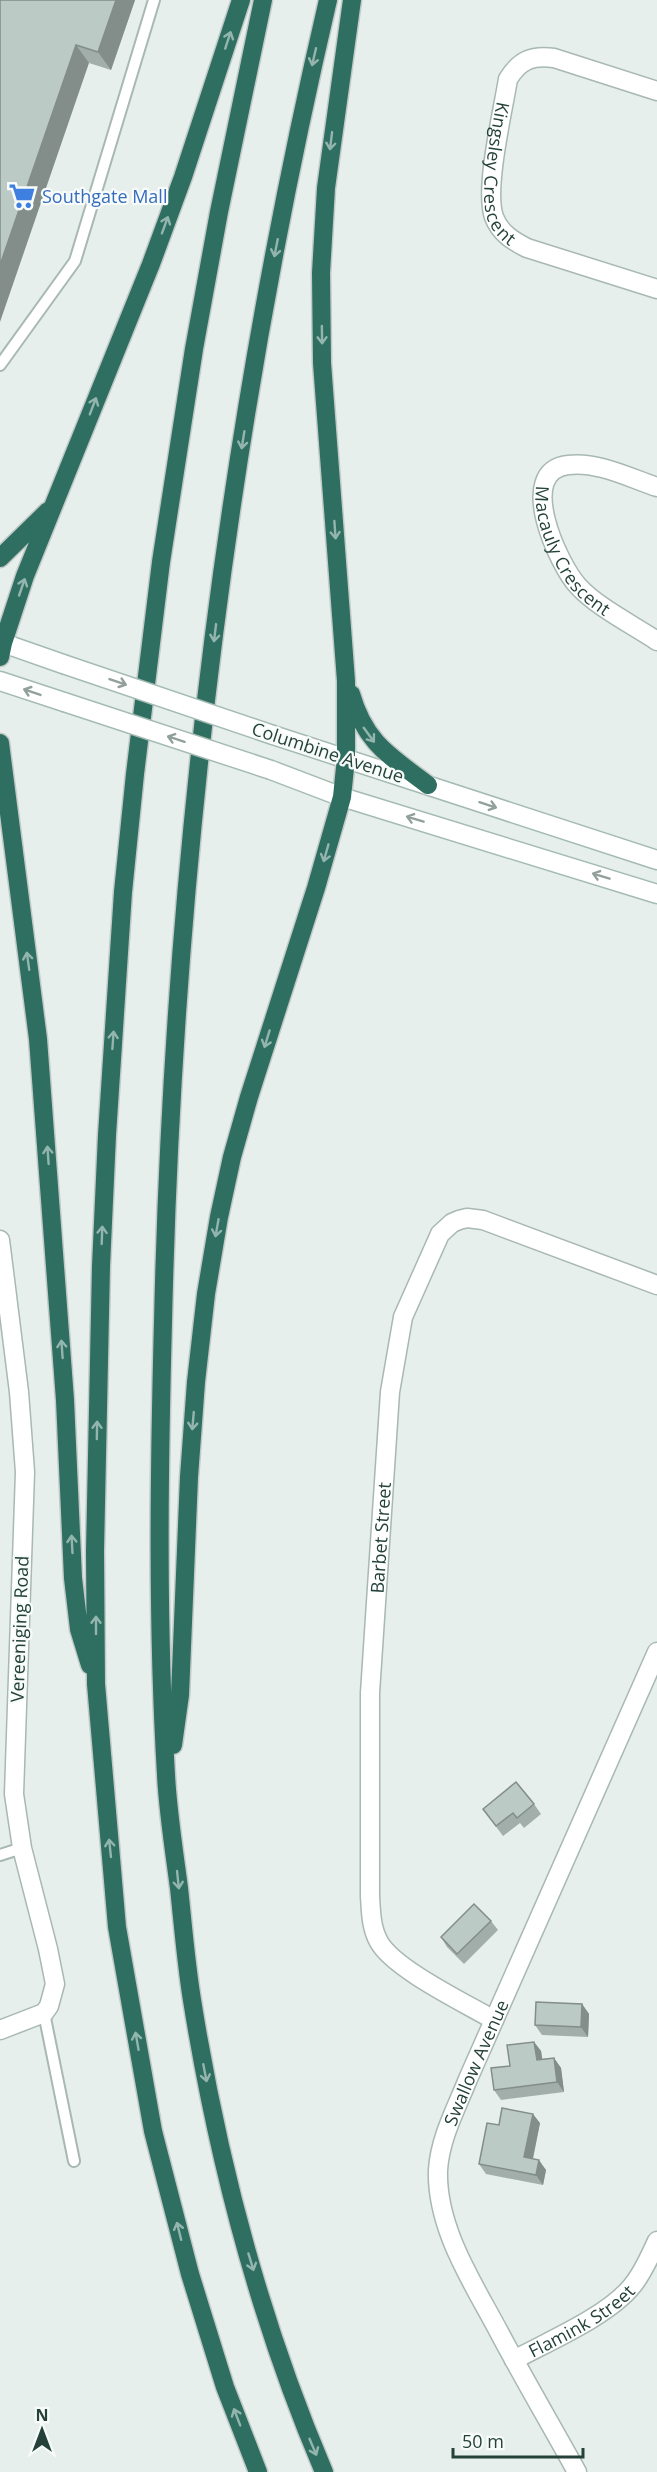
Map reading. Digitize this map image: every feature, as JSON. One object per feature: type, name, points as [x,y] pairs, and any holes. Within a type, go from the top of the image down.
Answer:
[{"type":"highway","points":[[1,647],[25,576],[163,231],[241,0]]},
{"type":"highway","points":[[258,2472],[225,2387],[190,2274],[153,2132],[117,1927],[96,1684],[96,1450],[107,1135],[123,892],[161,562],[190,373],[219,212],[263,0]]},
{"type":"highway","points":[[324,2472],[270,2326],[234,2206],[218,2140],[191,1996],[166,1780],[160,1597],[159,1463],[165,1204],[182,939],[226,543],[262,320],[303,107],[328,0]]},
{"type":"highway","points":[[166,1780],[176,1733],[180,1695],[189,1477],[196,1382],[206,1294],[219,1217],[232,1157],[249,1097],[316,888],[342,797],[346,758],[346,681],[322,363],[321,273],[326,188],[352,0]]},
{"type":"highway","points":[[0,558],[55,504]]},
{"type":"highway","points":[[346,681],[362,725],[370,738],[389,756],[428,785]]},
{"type":"highway","points":[[0,743],[45,1110],[65,1400],[73,1578],[79,1629],[96,1684]]},
{"type":"street","name":"Kingsley Crescent","points":[[657,91],[554,58],[541,56],[525,60],[513,70],[508,79],[491,194],[495,218],[512,240],[527,248],[657,289]]},
{"type":"street","name":"Macauly Crescent","points":[[657,487],[590,465],[565,465],[549,475],[542,502],[564,565],[579,588],[657,641]]},
{"type":"street","name":"Columbine Avenue","points":[[1,647],[63,664],[657,860]]},
{"type":"street","name":"Columbine Avenue","points":[[0,681],[271,770],[342,797],[657,894]]},
{"type":"street","name":"Barbet Street","points":[[494,2020],[400,1965],[386,1953],[377,1940],[372,1922],[370,1693],[386,1426],[402,1324],[415,1287],[440,1234],[452,1223],[467,1218],[483,1220],[657,1285]]},
{"type":"street","name":"Vereeniging Road","points":[[0,1240],[19,1392],[25,1472],[14,1794],[22,1848],[55,1984],[51,2000],[44,2013]]},
{"type":"street","name":"Swallow Avenue","points":[[577,2472],[514,2360],[453,2241],[438,2173],[440,2152],[494,2020],[657,1652]]},
{"type":"street","points":[[0,2030],[44,2013]]},
{"type":"street","name":"Flamink Street","points":[[514,2360],[606,2310],[622,2297],[633,2286],[657,2241]]},
{"type":"lane","points":[[0,365],[75,261],[154,0]]},
{"type":"lane","points":[[0,1855],[22,1848]]},
{"type":"lane","points":[[44,2013],[74,2161]]},
{"type":"building","name":"Southgate Mall","points":[[0,0],[116,0],[98,52],[76,45],[0,265]]},
{"type":"building","points":[[516,1782],[534,1804],[517,1818],[513,1813],[496,1826],[483,1809]]},
{"type":"building","points":[[474,1904],[491,1921],[457,1954],[441,1937]]},
{"type":"building","points":[[536,2002],[582,2004],[581,2027],[535,2025]]},
{"type":"building","points":[[534,2042],[537,2060],[554,2058],[557,2082],[494,2090],[491,2068],[510,2066],[507,2045]]},
{"type":"building","points":[[502,2108],[533,2114],[524,2157],[539,2160],[536,2175],[479,2164],[487,2123],[499,2125]]},
{"type":"place","name":"Southgate Mall","points":[[22,196]]}]
